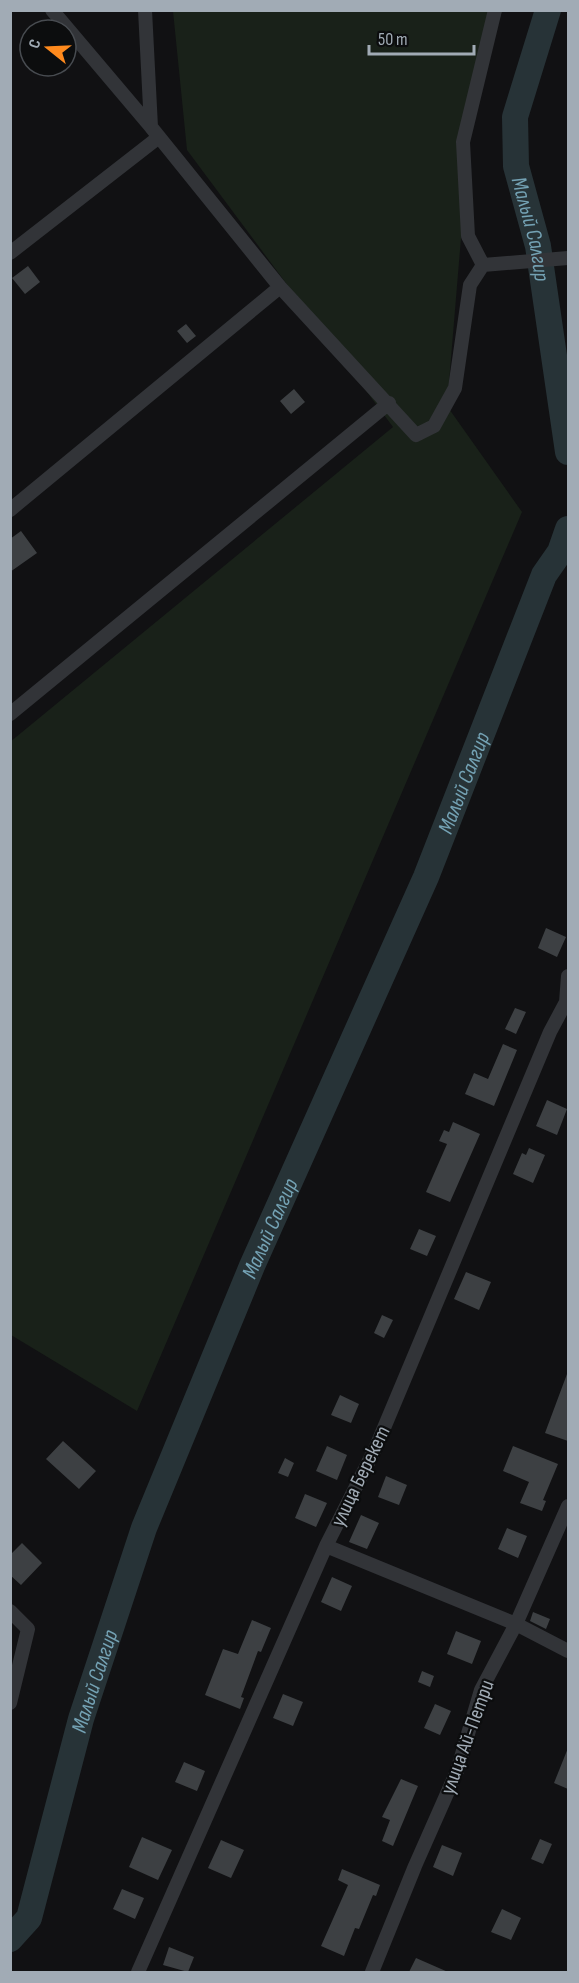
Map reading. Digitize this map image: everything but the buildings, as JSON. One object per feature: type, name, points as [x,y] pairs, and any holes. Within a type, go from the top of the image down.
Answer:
[{"type":"street","points":[[52,10],[155,132],[280,287],[416,435],[434,426],[455,388],[470,285],[483,265]]},
{"type":"street","points":[[145,10],[155,132]]},
{"type":"street","points":[[483,265],[468,236],[463,142],[495,10]]},
{"type":"street","points":[[10,253],[155,132]]},
{"type":"street","points":[[483,265],[523,264],[568,258]]},
{"type":"street","points":[[10,510],[280,287]]},
{"type":"street","points":[[10,714],[389,403]]},
{"type":"street","name":"улица Берекет","points":[[138,1972],[326,1546],[376,1447],[550,1032],[567,1003],[568,976]]},
{"type":"street","name":"улица Ай-Петри","points":[[372,1972],[457,1771],[481,1690],[516,1624],[568,1506]]},
{"type":"street","points":[[326,1546],[516,1624],[568,1650]]},
{"type":"street","points":[[10,1611],[28,1629],[10,1703]]},
{"type":"shaded area","points":[[173,11],[502,11],[471,118],[447,406],[522,512],[137,1411],[11,1335],[10,742],[393,427],[187,150]]},
{"type":"waterway","name":"Малый Салгир","points":[[548,10],[515,117],[516,166],[538,246],[568,452]]},
{"type":"waterway","name":"Малый Салгир","points":[[10,1939],[29,1918],[81,1719],[144,1528],[252,1266],[426,877],[544,575],[560,552],[568,529]]}]
